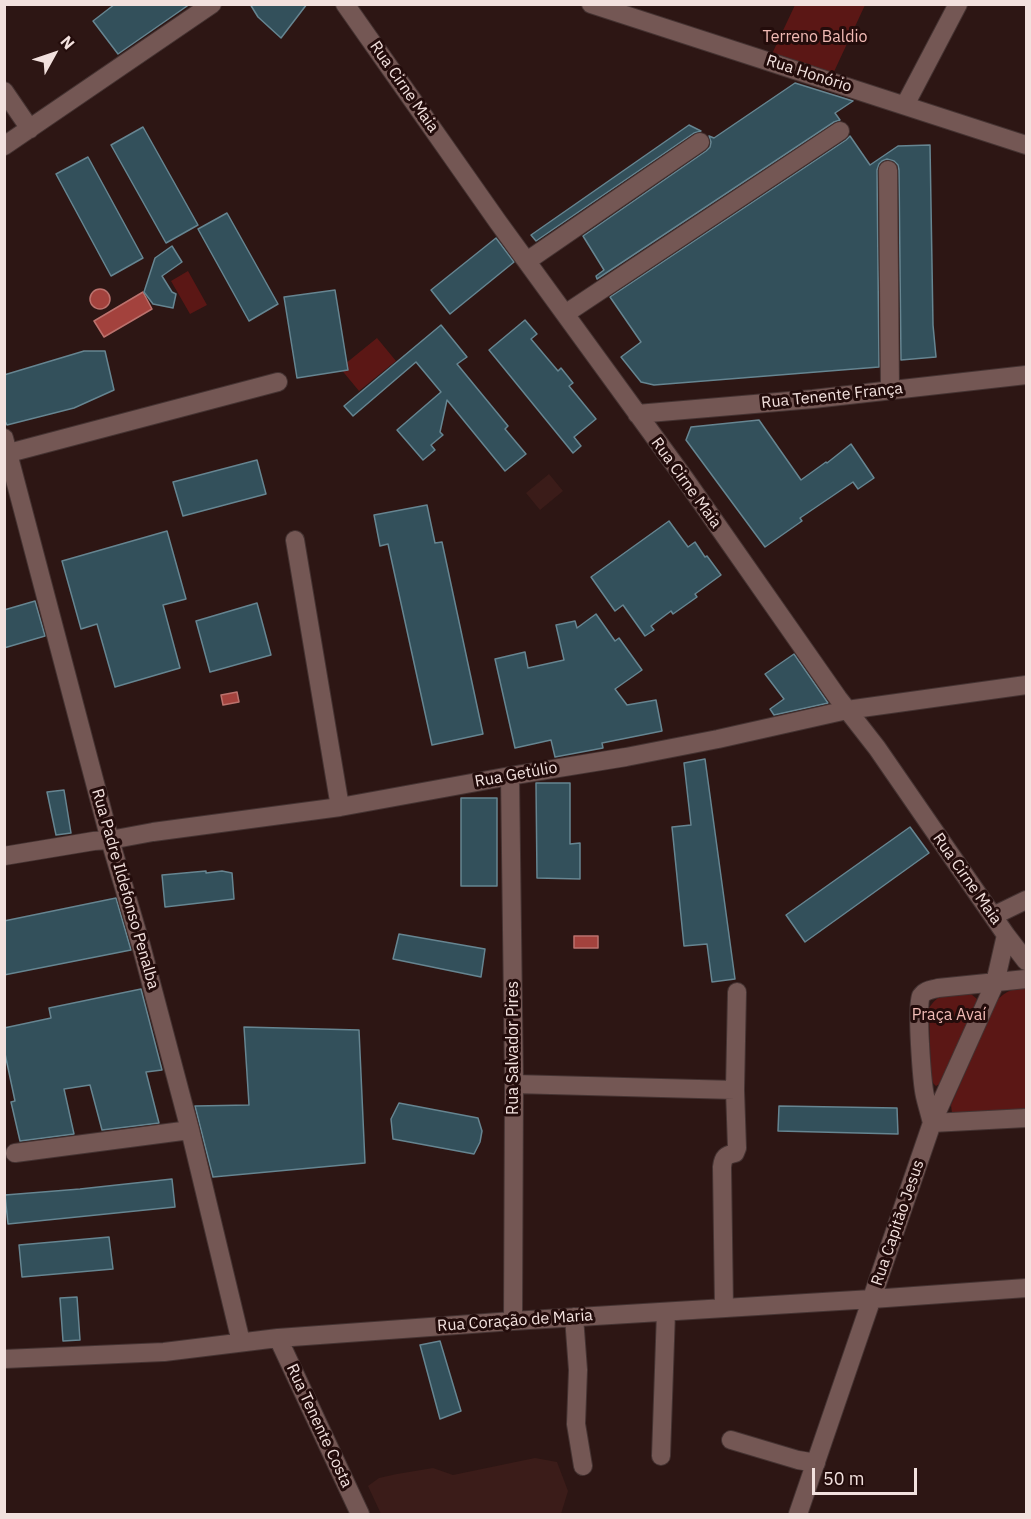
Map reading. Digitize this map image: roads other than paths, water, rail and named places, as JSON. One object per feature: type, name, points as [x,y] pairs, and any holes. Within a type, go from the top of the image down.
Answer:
[{"type":"street","points":[[4,146],[212,4]]},
{"type":"street","name":"Rua Cirne Maia","points":[[345,4],[685,479],[847,710],[877,748],[1026,961]]},
{"type":"street","name":"Rua Honório","points":[[591,4],[611,7],[1026,145]]},
{"type":"street","points":[[904,105],[958,4]]},
{"type":"street","points":[[4,90],[30,129]]},
{"type":"street","points":[[565,314],[840,131]]},
{"type":"street","points":[[527,261],[700,142]]},
{"type":"street","points":[[888,170],[890,390]]},
{"type":"street","name":"Rua Tenente França","points":[[637,414],[813,399],[1026,375]]},
{"type":"street","points":[[7,445],[278,382]]},
{"type":"street","name":"Rua Padre Ildefonso Penalba","points":[[7,445],[110,840],[141,945],[190,1130],[241,1342]]},
{"type":"street","points":[[295,540],[340,807]]},
{"type":"street","name":"Rua Getúlio","points":[[4,855],[94,840],[110,840],[153,832],[340,807],[626,757],[847,710],[1026,685]]},
{"type":"street","name":"Rua Salvador Pires","points":[[510,776],[514,1084],[513,1321]]},
{"type":"street","points":[[993,916],[1026,900]]},
{"type":"street","name":"Rua Capitão Jesus","points":[[798,1515],[932,1123],[995,983],[1006,935]]},
{"type":"street","points":[[1026,979],[927,991],[920,998],[918,1008],[925,1094],[932,1123],[1026,1119]]},
{"type":"street","points":[[724,1308],[722,1167],[723,1159],[735,1153],[737,1148],[735,1090],[737,992]]},
{"type":"street","points":[[514,1084],[735,1090]]},
{"type":"street","points":[[15,1153],[190,1130]]},
{"type":"street","name":"Rua Coração de Maria","points":[[4,1359],[164,1352],[278,1338],[1026,1288]]},
{"type":"street","points":[[661,1456],[666,1312]]},
{"type":"street","points":[[574,1317],[578,1370],[576,1424],[583,1466]]},
{"type":"street","name":"Rua Tenente Costa","points":[[278,1338],[360,1515]]},
{"type":"street","points":[[731,1440],[798,1460],[816,1463]]},
{"type":"park label","name":"Terreno Baldio","points":[[815,37]]},
{"type":"park label","name":"Praça Avaí","points":[[949,1015]]}]
